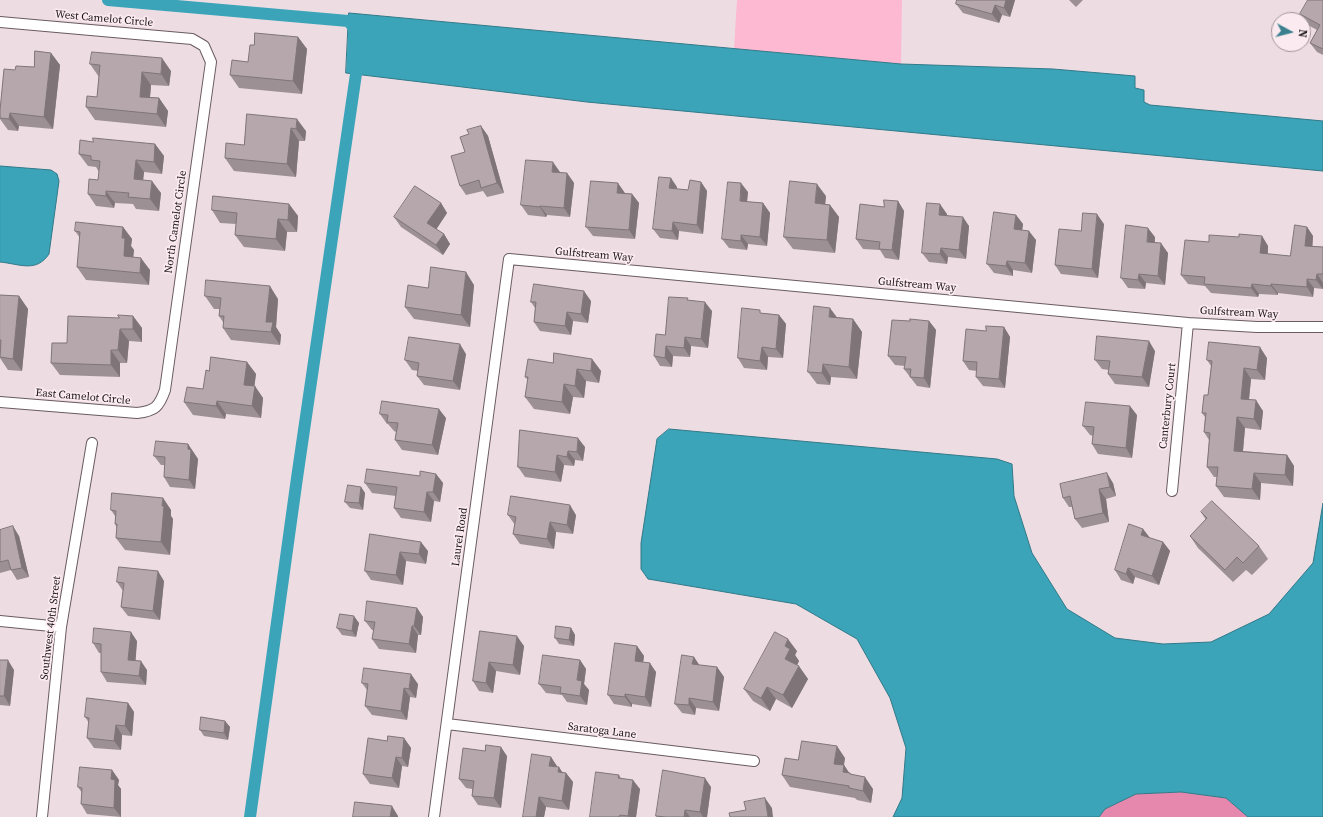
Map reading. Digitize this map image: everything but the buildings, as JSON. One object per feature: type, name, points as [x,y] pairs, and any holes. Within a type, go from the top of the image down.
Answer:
[{"type":"street","name":"West Camelot Circle","points":[[0,22],[192,39],[204,46]]},
{"type":"street","name":"North Camelot Circle","points":[[160,402],[165,390],[210,62],[204,46]]},
{"type":"street","name":"Gulfstream Way","points":[[509,260],[1188,323],[1257,327],[1323,327]]},
{"type":"street","name":"Laurel Road","points":[[434,817],[509,260]]},
{"type":"street","name":"Canterbury Court","points":[[1172,491],[1188,323]]},
{"type":"street","name":"East Camelot Circle","points":[[0,402],[137,413],[151,411],[160,402]]},
{"type":"street","name":"Southwest 40th Street","points":[[42,817],[61,627],[92,443]]},
{"type":"street","points":[[0,621],[61,627]]},
{"type":"street","name":"Saratoga Lane","points":[[447,724],[754,761]]},
{"type":"shaded area","points":[[737,0],[902,0],[901,64],[734,49]]},
{"type":"shaded area","points":[[1181,792],[1226,798],[1248,817],[1099,817],[1105,809],[1136,794]]},
{"type":"water","points":[[349,13],[901,64],[1053,69],[1135,76],[1135,88],[1144,90],[1144,102],[1150,105],[1323,121],[1323,171],[587,102],[346,73]]},
{"type":"water","points":[[0,166],[51,170],[57,174],[59,181],[49,254],[39,264],[27,266],[0,262]]},
{"type":"water","points":[[669,429],[997,459],[1012,464],[1014,496],[1032,553],[1067,609],[1115,638],[1163,644],[1211,642],[1269,614],[1313,563],[1323,503],[1323,817],[1248,817],[1226,798],[1181,792],[1136,794],[1105,809],[1099,817],[893,817],[902,798],[906,748],[890,698],[857,639],[796,604],[648,579],[641,569],[641,543],[657,439]]},
{"type":"waterway","points":[[108,0],[348,21],[358,32]]},
{"type":"waterway","points":[[250,817],[297,478],[356,74],[360,58]]}]
